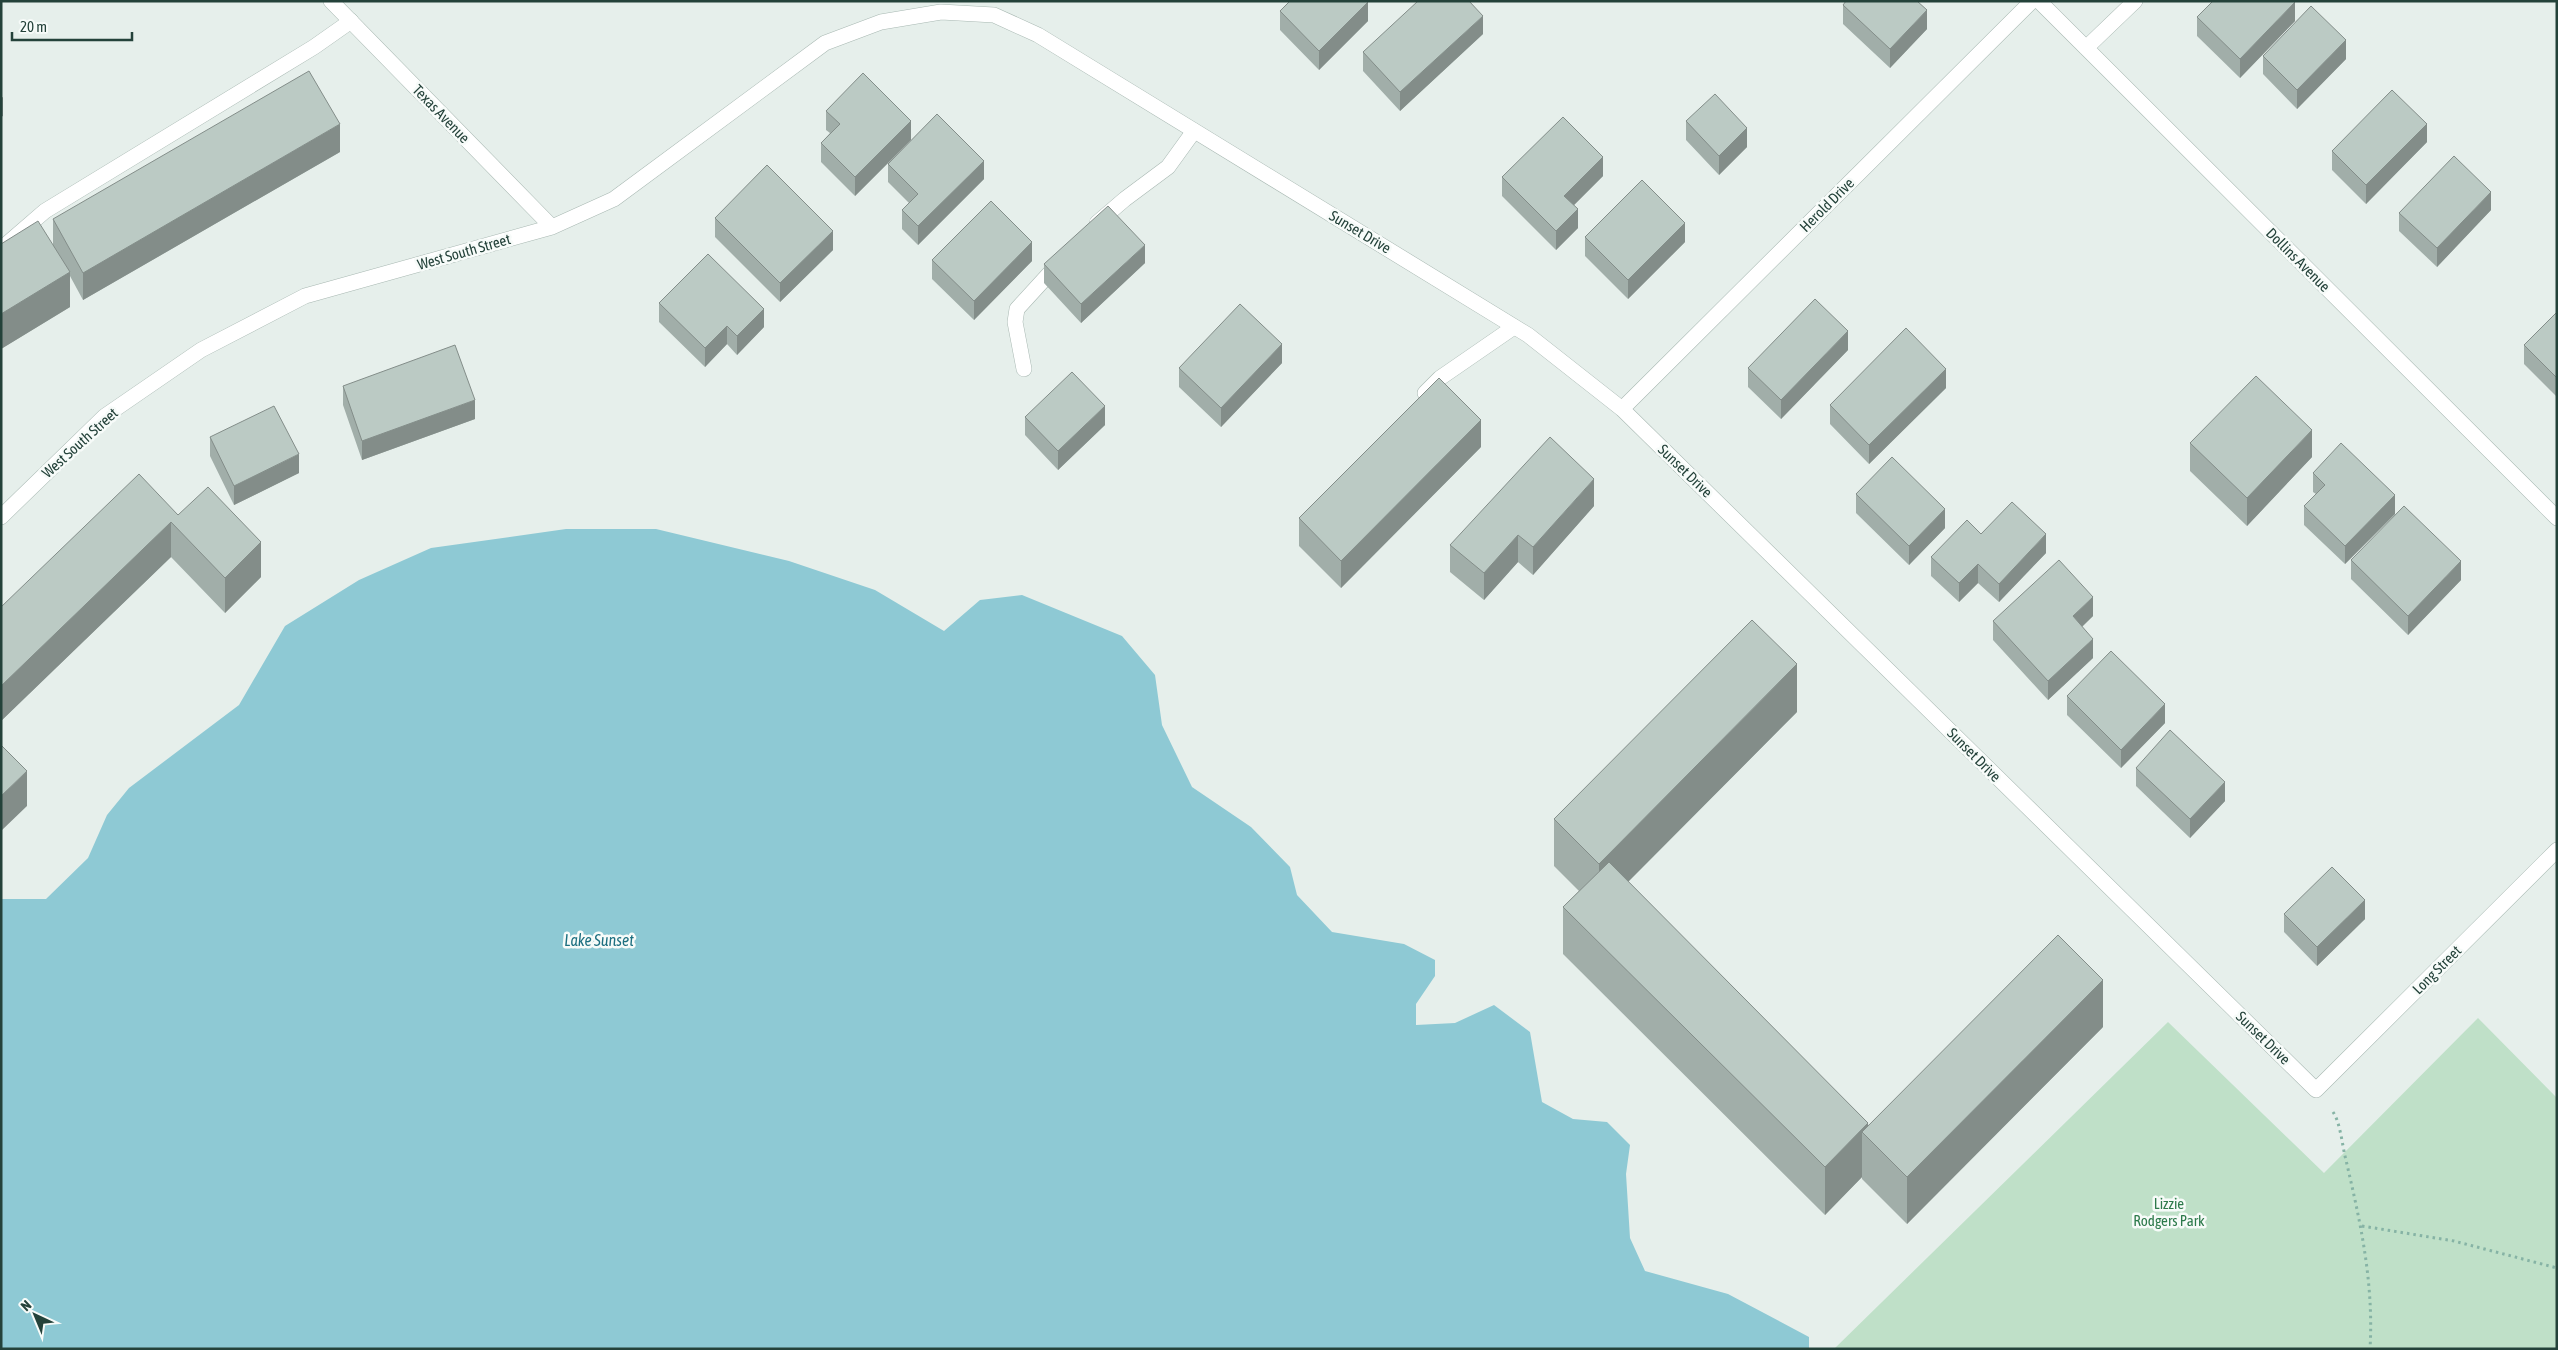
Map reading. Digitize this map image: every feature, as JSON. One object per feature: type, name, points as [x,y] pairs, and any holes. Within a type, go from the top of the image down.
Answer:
[{"type":"street","name":"Texas Avenue","points":[[331,1],[552,227]]},
{"type":"street","name":"Herold Drive","points":[[1622,409],[2032,1]]},
{"type":"street","name":"Dollins Avenue","points":[[2039,1],[2557,518]]},
{"type":"street","points":[[2086,48],[2134,1]]},
{"type":"street","name":"Sunset Drive","points":[[941,12],[994,16],[1038,35],[1514,326],[1622,409],[2316,1090]]},
{"type":"street","name":"West South Street","points":[[1,517],[105,416],[201,350],[305,296],[552,227],[614,199],[825,43],[881,22],[941,12]]},
{"type":"street","points":[[1,249],[44,211],[314,47],[351,21]]},
{"type":"street","points":[[1088,233],[1124,198],[1168,167],[1194,131]]},
{"type":"street","points":[[1024,370],[1015,322],[1017,309],[1068,254]]},
{"type":"street","points":[[1413,405],[1440,378],[1514,326]]},
{"type":"street","name":"Long Street","points":[[2316,1090],[2557,850]]},
{"type":"path","points":[[2316,1090],[2335,1114],[2362,1226],[2369,1274],[2372,1319],[2370,1349]]},
{"type":"path","points":[[2362,1226],[2454,1241],[2557,1268]]},
{"type":"green space","name":"Lizzie Rodgers Park","points":[[2478,1018],[2557,1098],[2557,1349],[1834,1349],[2168,1022],[2324,1173]]},
{"type":"water","name":"Lake Sunset","points":[[566,529],[656,529],[789,561],[875,590],[944,631],[980,600],[1022,595],[1122,636],[1155,675],[1162,725],[1192,787],[1251,827],[1290,867],[1297,895],[1332,932],[1404,944],[1435,960],[1435,976],[1416,1004],[1416,1025],[1455,1023],[1494,1005],[1530,1032],[1542,1102],[1573,1119],[1607,1122],[1630,1145],[1626,1174],[1630,1238],[1645,1271],[1728,1294],[1809,1337],[1809,1349],[1,1349],[1,899],[46,899],[88,858],[107,815],[129,788],[239,705],[285,626],[359,580],[431,548]]},
{"type":"building","points":[[1290,1],[1368,2],[1319,51],[1280,11]]},
{"type":"building","points":[[1418,1],[1469,1],[1483,16],[1400,92],[1363,52]]},
{"type":"building","points":[[1846,1],[1917,1],[1927,10],[1890,49],[1843,5]]},
{"type":"building","points":[[2213,1],[2295,2],[2240,59],[2197,17]]},
{"type":"building","points":[[2311,6],[2346,40],[2297,90],[2263,56]]},
{"type":"building","points":[[309,71],[340,124],[83,273],[53,219]]},
{"type":"building","points":[[863,73],[911,121],[855,177],[821,143],[840,124],[826,111]]},
{"type":"building","points":[[2392,90],[2427,124],[2366,185],[2332,151]]},
{"type":"building","points":[[1715,94],[1747,128],[1719,156],[1686,121]]},
{"type":"building","points":[[937,114],[984,161],[918,226],[902,210],[918,194],[888,164]]},
{"type":"building","points":[[1563,117],[1603,157],[1564,196],[1578,209],[1556,231],[1502,177]]},
{"type":"building","points":[[2454,156],[2491,192],[2437,248],[2399,213]]},
{"type":"building","points":[[767,165],[833,231],[780,283],[715,218]]},
{"type":"building","points":[[1642,180],[1685,223],[1628,280],[1585,237]]},
{"type":"building","points":[[991,201],[1032,242],[974,301],[932,260]]},
{"type":"building","points":[[1108,206],[1145,245],[1081,304],[1044,264]]},
{"type":"building","points":[[38,221],[70,272],[1,314],[1,244]]},
{"type":"building","points":[[708,254],[764,309],[737,336],[727,326],[705,348],[659,303]]},
{"type":"building","points":[[1815,299],[1848,331],[1781,400],[1748,368]]},
{"type":"building","points":[[1240,304],[1282,344],[1221,408],[1179,368]]},
{"type":"building","points":[[2557,312],[2557,378],[2524,345]]},
{"type":"building","points":[[1906,328],[1946,369],[1869,445],[1830,405]]},
{"type":"building","points":[[455,345],[475,400],[362,441],[343,386]]},
{"type":"building","points":[[1072,372],[1105,406],[1058,451],[1025,417]]},
{"type":"building","points":[[2256,376],[2312,430],[2247,498],[2190,443]]},
{"type":"building","points":[[1439,378],[1481,420],[1341,561],[1299,518]]},
{"type":"building","points":[[274,406],[299,454],[234,486],[210,437]]},
{"type":"building","points":[[1550,437],[1594,479],[1533,547],[1518,535],[1484,573],[1450,545]]},
{"type":"building","points":[[2341,443],[2395,495],[2345,546],[2304,506],[2325,485],[2313,473]]},
{"type":"building","points":[[1892,457],[1945,509],[1909,546],[1856,494]]},
{"type":"building","points":[[139,474],[178,515],[208,487],[261,542],[225,578],[171,522],[1,686],[1,607]]},
{"type":"building","points":[[2012,502],[2046,534],[1999,584],[1978,564],[1959,583],[1931,557],[1967,520],[1981,534]]},
{"type":"building","points":[[2404,506],[2461,561],[2408,616],[2351,560]]},
{"type":"building","points":[[2059,560],[2093,597],[2073,616],[2093,639],[2048,681],[1993,621]]},
{"type":"building","points":[[1752,620],[1797,664],[1599,864],[1554,819]]},
{"type":"building","points":[[2111,651],[2165,704],[2121,750],[2067,696]]},
{"type":"building","points":[[2170,730],[2225,782],[2190,819],[2136,768]]},
{"type":"building","points":[[1,745],[27,771],[1,796]]},
{"type":"building","points":[[1609,862],[1868,1123],[1825,1167],[1563,907]]},
{"type":"building","points":[[2332,867],[2365,900],[2317,947],[2284,914]]},
{"type":"building","points":[[2058,935],[2103,980],[1907,1177],[1862,1132]]}]
